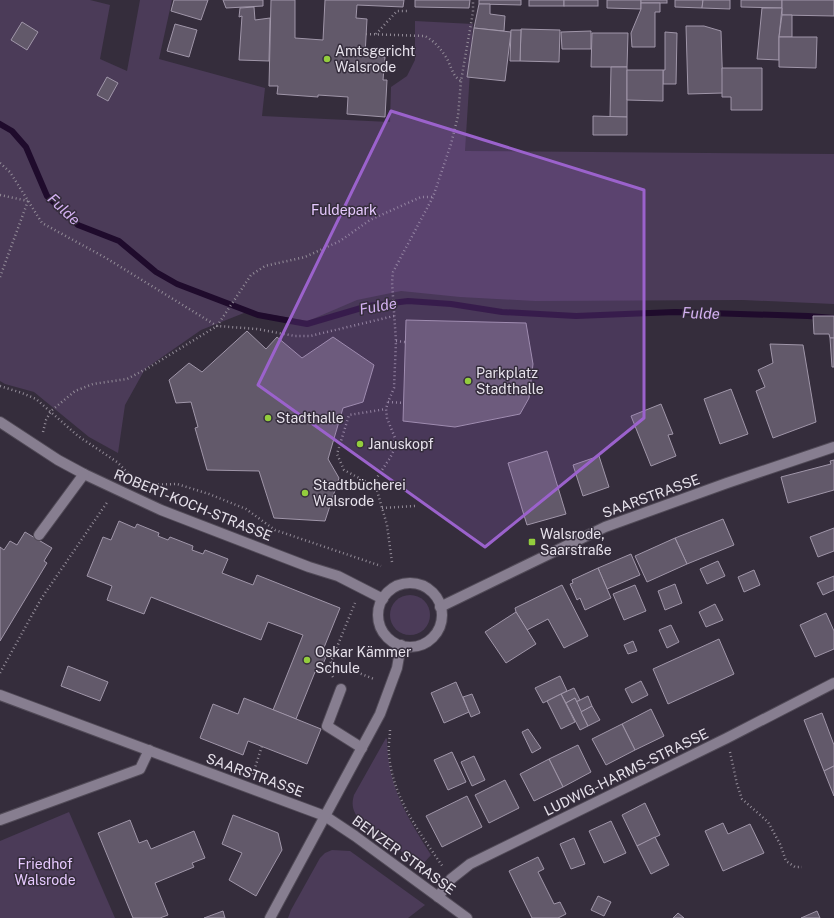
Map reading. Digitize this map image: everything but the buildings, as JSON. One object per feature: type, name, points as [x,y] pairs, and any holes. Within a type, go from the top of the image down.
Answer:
[{"type":"street","name":"ROBERT-KOCH-STRASSE","points":[[0,422],[38,448],[116,490],[168,512],[302,564],[338,576],[382,599]]},
{"type":"street","name":"SAARSTRASSE","points":[[440,606],[605,528],[728,482],[834,447]]},
{"type":"street","points":[[39,535],[84,474]]},
{"type":"street","points":[[409,583],[422,586],[433,593],[440,606],[440,624],[429,640],[417,646],[401,645],[391,641],[386,636],[380,625],[378,612],[382,599],[391,589],[396,586],[409,583]]},
{"type":"street","points":[[270,918],[380,714],[397,668],[401,645]]},
{"type":"street","name":"LUDWIG-HARMS-STRASSE","points":[[438,897],[451,879],[470,864],[727,738],[834,683]]},
{"type":"street","points":[[340,689],[327,726],[362,748]]},
{"type":"street","name":"SAARSTRASSE","points":[[0,695],[325,816]]},
{"type":"street","points":[[0,820],[140,769],[149,750]]},
{"type":"street","name":"BENZER STRASSE","points":[[325,816],[355,836],[467,918]]},
{"type":"path","points":[[392,562],[387,524],[376,487],[376,479],[394,450],[395,438],[387,418],[386,409],[394,388],[396,341],[392,290],[393,272],[433,197],[451,144],[458,116],[461,81],[473,12],[473,0]]},
{"type":"path","points":[[376,34],[397,11],[408,11]]},
{"type":"path","points":[[366,34],[425,36],[433,40],[446,56],[456,78],[461,81]]},
{"type":"path","points":[[0,163],[10,172],[42,223],[106,258],[217,326],[257,329],[295,336],[310,336],[394,316]]},
{"type":"path","points":[[0,195],[28,201]]},
{"type":"path","points":[[38,448],[41,442],[46,420],[51,411],[75,391],[94,384],[127,379],[217,326],[251,275],[265,266],[305,257],[340,241],[370,220],[421,197],[433,197]]},
{"type":"path","points":[[0,277],[28,201]]},
{"type":"path","points":[[396,341],[405,342]]},
{"type":"path","points":[[0,386],[36,399],[78,436],[116,462],[136,481],[146,486],[177,484],[209,494],[246,509],[275,530],[381,566]]},
{"type":"path","points":[[388,402],[403,403]]},
{"type":"path","points":[[376,487],[344,470],[337,454],[349,415],[386,409]]},
{"type":"path","points":[[379,446],[394,450]]},
{"type":"path","points":[[0,673],[41,599],[116,490]]},
{"type":"path","points":[[382,508],[415,506]]},
{"type":"path","points":[[340,689],[328,669],[354,603]]},
{"type":"path","points":[[331,662],[374,679]]},
{"type":"path","points":[[390,726],[389,754],[397,789],[419,831],[451,879]]},
{"type":"path","points":[[727,738],[737,784],[742,799],[768,822],[780,844],[786,861],[795,867],[802,868]]},
{"type":"path","points":[[252,776],[262,746]]},
{"type":"highlighted area","points":[[391,111],[644,190],[644,418],[485,547],[258,385]]},
{"type":"green space","name":"Fuldepark","points":[[0,0],[90,0],[110,5],[100,59],[127,71],[140,0],[172,0],[159,59],[265,88],[262,116],[390,122],[391,87],[407,76],[415,60],[415,21],[473,24],[465,151],[834,154],[834,304],[743,300],[535,301],[460,297],[401,291],[357,300],[308,321],[249,311],[201,330],[145,369],[125,405],[118,453],[89,437],[34,392],[5,384],[0,381]]},
{"type":"green space","points":[[410,595],[418,597],[424,601],[428,607],[430,615],[428,623],[424,629],[418,633],[410,635],[402,633],[396,629],[392,623],[390,615],[392,607],[396,601],[402,597]]},
{"type":"green space","points":[[386,738],[391,772],[400,801],[431,855],[422,865],[366,826],[359,819],[353,809],[354,795]]},
{"type":"green space","name":"Friedhof Walsrode","points":[[69,812],[115,918],[0,918],[0,841]]},
{"type":"green space","points":[[332,850],[350,851],[425,905],[408,918],[288,918],[320,858],[325,853]]},
{"type":"waterway","name":"Fulde","points":[[0,124],[12,131],[26,147],[47,196],[78,225],[119,241],[156,272],[177,284],[258,315],[307,324],[368,306],[408,301],[451,304],[502,312],[576,316],[675,312],[834,318]]},
{"type":"place","name":"Amtsgericht Walsrode","points":[[327,59]]},
{"type":"place","name":"Parkplatz Stadthalle","points":[[468,381]]},
{"type":"place","name":"Stadthalle","points":[[268,418]]},
{"type":"place","name":"Januskopf","points":[[360,444]]},
{"type":"place","name":"Stadtbücherei Walsrode","points":[[305,493]]},
{"type":"place","name":"Walsrode, Saarstraße","points":[[532,542]]},
{"type":"place","name":"Oskar Kämmer Schule","points":[[307,660]]}]
